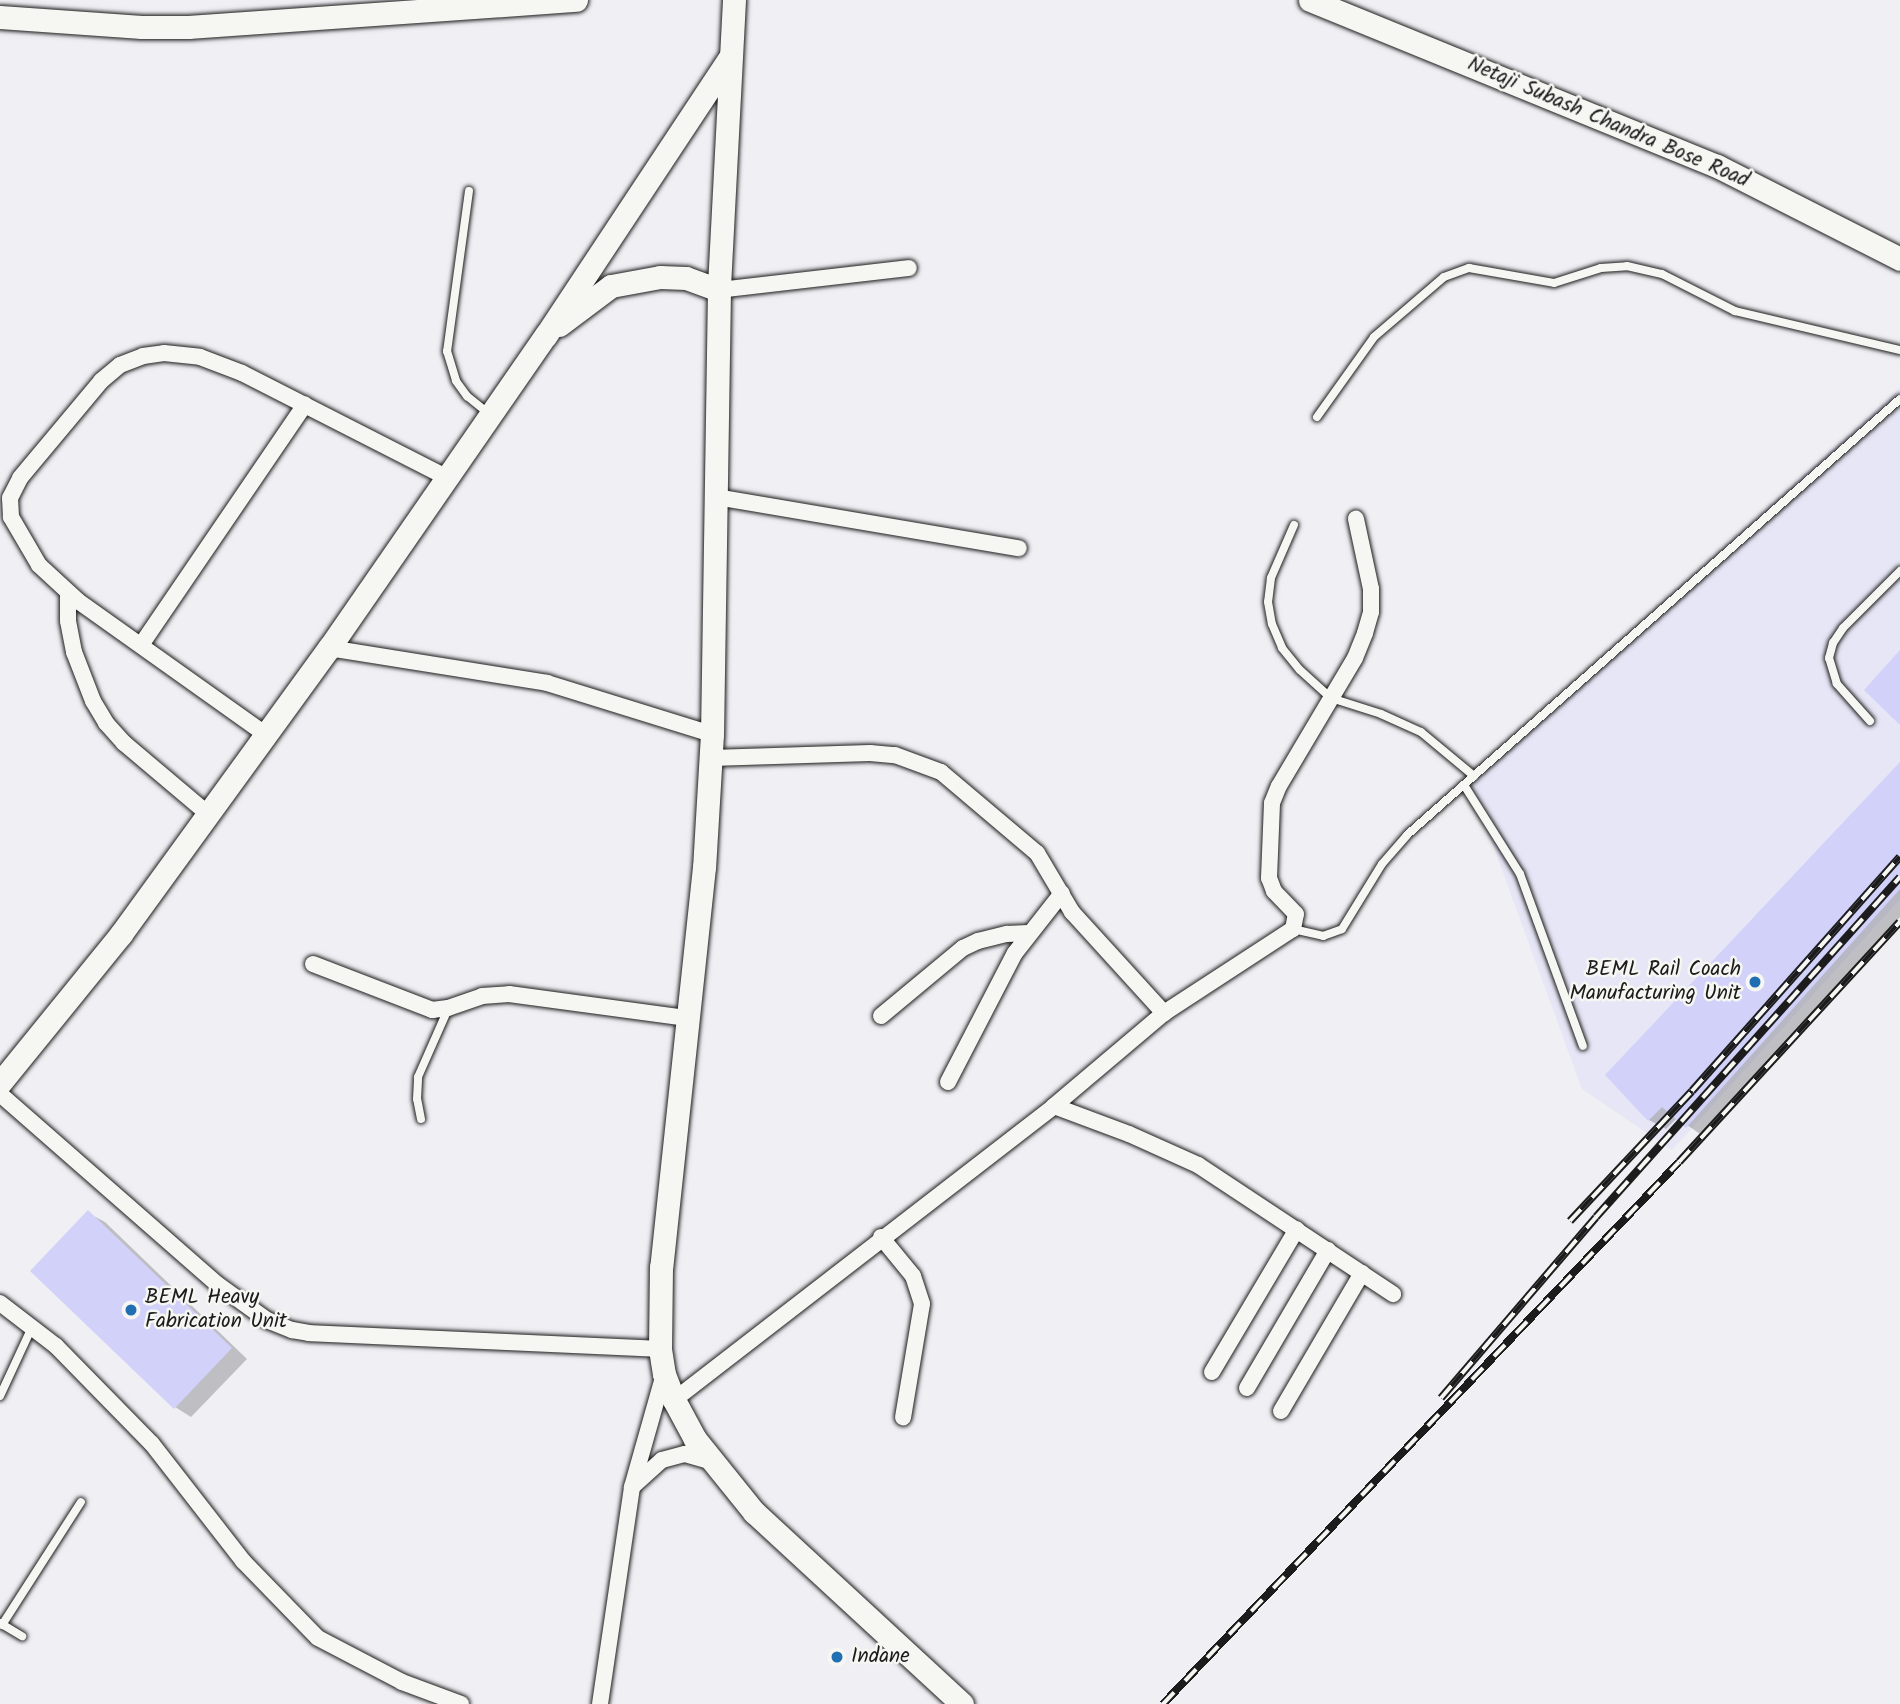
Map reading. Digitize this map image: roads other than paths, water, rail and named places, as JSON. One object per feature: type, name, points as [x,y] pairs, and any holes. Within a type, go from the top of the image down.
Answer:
[{"type":"main road","points":[[0,18],[142,27],[188,27],[576,0]]},
{"type":"main road","points":[[734,0],[719,290],[711,758],[704,867],[674,1167],[661,1268],[660,1349],[664,1374],[674,1400],[695,1439],[754,1512],[962,1704]]},
{"type":"main road","name":"Netaji Subash Chandra Bose Road","points":[[1310,0],[1717,166],[1900,259]]},
{"type":"main road","points":[[0,1083],[121,934],[329,648],[546,335],[730,57]]},
{"type":"main road","points":[[546,335],[611,286],[660,277],[686,278],[719,290]]},
{"type":"street","points":[[719,290],[909,268]]},
{"type":"street","points":[[265,734],[68,593],[39,565],[23,542],[11,517],[10,498],[20,478],[101,381],[120,365],[143,356],[164,353],[200,357],[242,373],[448,478]]},
{"type":"street","points":[[141,645],[305,405]]},
{"type":"street","points":[[716,497],[1019,548]]},
{"type":"street","points":[[674,1400],[881,1237],[1054,1106],[1164,1013],[1293,929],[1296,914],[1274,891],[1269,878],[1272,803],[1355,658],[1371,612],[1368,568],[1356,519]]},
{"type":"street","points":[[68,593],[68,621],[74,652],[106,723],[124,743],[208,814]]},
{"type":"street","points":[[329,648],[547,683],[712,734]]},
{"type":"street","points":[[711,758],[870,753],[895,755],[921,762],[957,783],[1037,853],[1072,912],[1164,1013]]},
{"type":"street","points":[[948,1082],[1028,933],[1062,893]]},
{"type":"street","points":[[881,1016],[963,948],[1007,934],[1028,933]]},
{"type":"street","points":[[313,964],[423,1008],[448,1008],[482,996],[509,994],[687,1018]]},
{"type":"street","points":[[0,1094],[216,1284],[267,1320],[292,1330],[309,1334],[660,1349]]},
{"type":"street","points":[[1054,1106],[1129,1134],[1198,1165],[1393,1294]]},
{"type":"street","points":[[1212,1372],[1297,1229]]},
{"type":"street","points":[[881,1237],[913,1276],[922,1304],[903,1417]]},
{"type":"street","points":[[1247,1388],[1328,1250]]},
{"type":"street","points":[[1281,1412],[1362,1273]]},
{"type":"street","points":[[0,1303],[56,1346],[152,1444],[243,1561],[318,1639],[402,1682],[461,1704]]},
{"type":"street","points":[[600,1704],[632,1487],[664,1374]]},
{"type":"street","points":[[632,1487],[662,1460],[685,1454],[713,1462]]},
{"type":"lane","points":[[469,191],[447,351],[456,381],[467,396],[491,416]]},
{"type":"lane","points":[[1317,417],[1374,337],[1444,277],[1469,268],[1554,283],[1601,268],[1627,266],[1662,274],[1735,311],[1900,350]]},
{"type":"lane","points":[[1293,929],[1323,936],[1342,929],[1397,845],[1900,399]]},
{"type":"lane","points":[[1294,525],[1271,578],[1268,602],[1272,624],[1282,648],[1300,670],[1331,698],[1381,714],[1421,732],[1474,776]]},
{"type":"lane","points":[[1870,721],[1837,684],[1829,658],[1833,643],[1843,628],[1900,571]]},
{"type":"lane","points":[[1464,785],[1520,874],[1583,1046]]},
{"type":"lane","points":[[421,1119],[417,1099],[418,1077],[448,1008]]},
{"type":"lane","points":[[0,1396],[32,1327]]},
{"type":"lane","points":[[22,1636],[1,1624],[82,1502]]},
{"type":"railway","points":[[1570,1221],[1692,1091],[1900,857]]},
{"type":"railway","points":[[1441,1398],[1596,1217],[1900,877]]},
{"type":"railway","points":[[1163,1704],[1679,1162],[1900,922]]},
{"type":"place","name":"BEML Rail Coach Manufacturing Unit","points":[[1755,982]]},
{"type":"place","name":"BEML Heavy Fabrication Unit","points":[[131,1310]]},
{"type":"place","name":"Indane","points":[[837,1657]]}]
